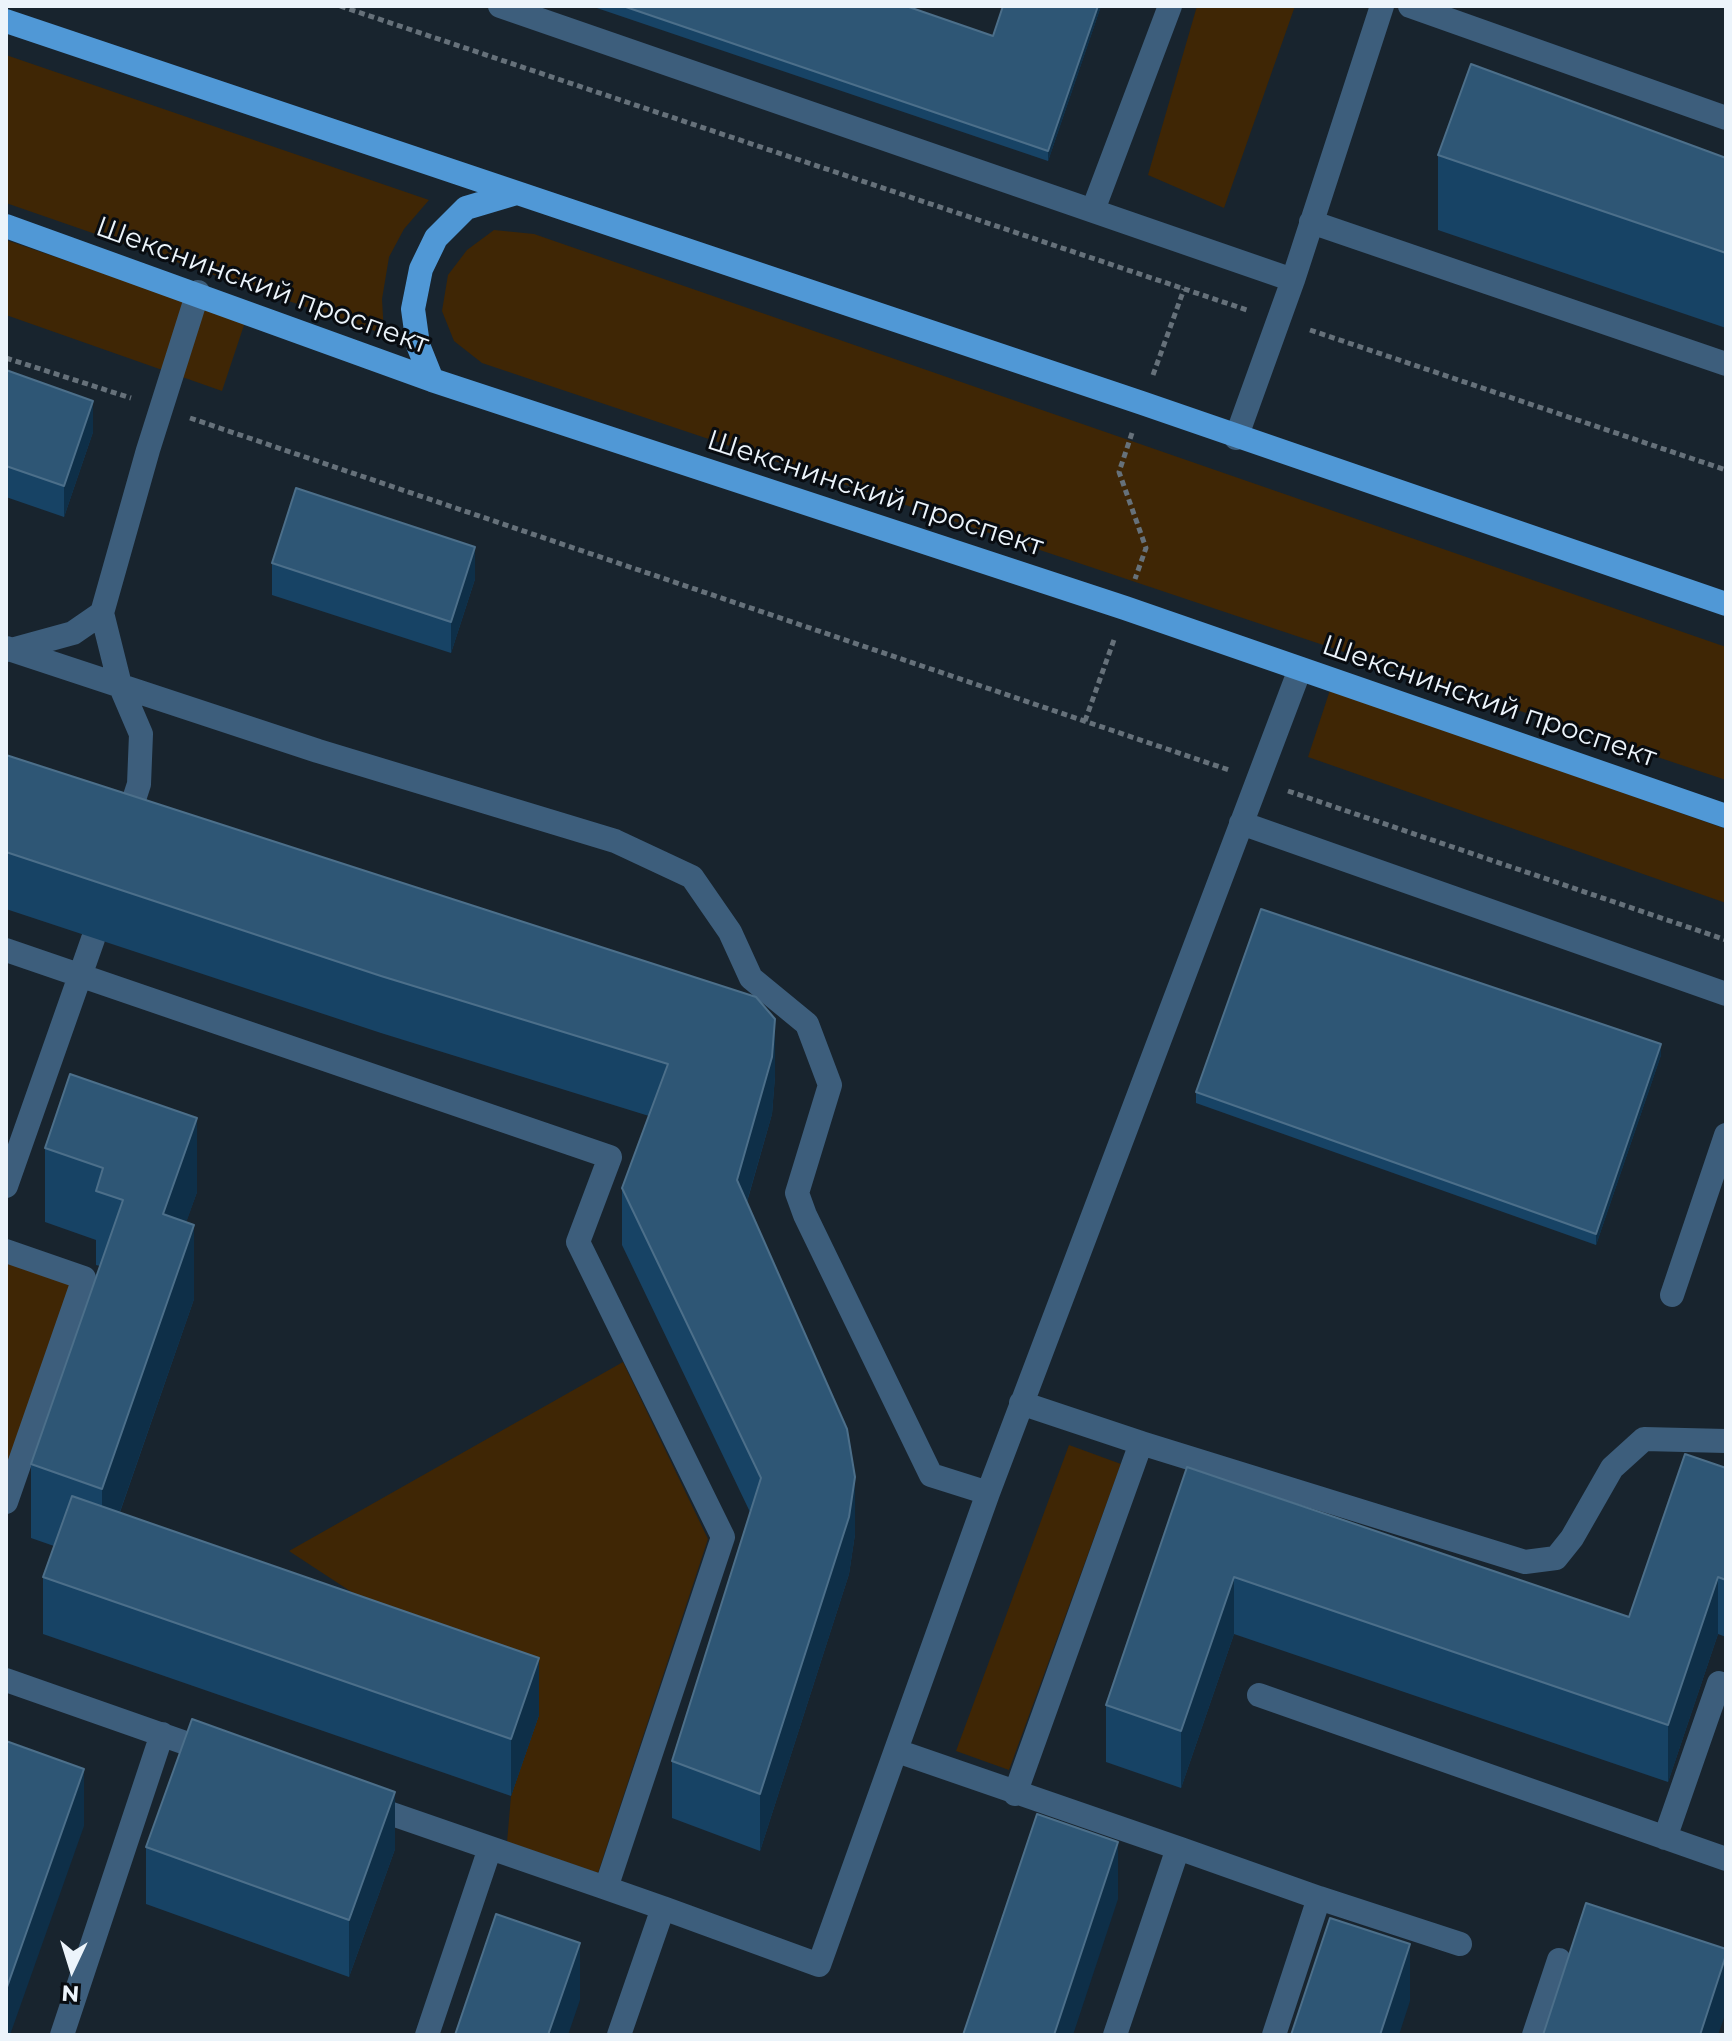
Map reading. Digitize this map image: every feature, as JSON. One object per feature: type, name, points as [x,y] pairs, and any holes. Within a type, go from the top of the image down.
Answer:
[{"type":"main road","points":[[6,21],[1142,403],[1236,438],[1726,604]]},
{"type":"main road","points":[[432,380],[418,345],[413,309],[421,269],[436,238],[466,208],[513,194]]},
{"type":"main road","name":"Шекснинский проспект","points":[[6,226],[198,292],[432,380],[1125,608],[1726,816]]},
{"type":"lane","points":[[500,6],[1293,280]]},
{"type":"lane","points":[[1093,210],[1170,6]]},
{"type":"lane","points":[[1236,438],[1293,280],[1382,6]]},
{"type":"lane","points":[[1410,6],[1726,118]]},
{"type":"lane","points":[[1311,222],[1726,364]]},
{"type":"lane","points":[[123,832],[139,784],[141,734],[120,685],[102,613],[198,292]]},
{"type":"lane","points":[[8,649],[73,633],[102,613]]},
{"type":"lane","points":[[8,649],[318,751],[615,841],[692,877],[730,932],[751,978],[807,1024],[830,1085],[797,1193],[805,1215],[931,1475],[988,1493]]},
{"type":"lane","points":[[341,1796],[819,1965],[1021,1403],[1300,669]]},
{"type":"lane","points":[[1241,823],[1726,994]]},
{"type":"lane","points":[[6,1186],[93,939]]},
{"type":"lane","points":[[6,950],[610,1157],[578,1242],[723,1537],[606,1888]]},
{"type":"lane","points":[[1672,1295],[1726,1135]]},
{"type":"lane","points":[[6,1251],[84,1278],[6,1502]]},
{"type":"lane","points":[[1021,1403],[1525,1562],[1556,1558],[1572,1538],[1612,1468],[1644,1439],[1726,1441]]},
{"type":"lane","points":[[1015,1794],[1141,1443]]},
{"type":"lane","points":[[6,1680],[236,1760]]},
{"type":"lane","points":[[1665,1838],[1719,1683],[1726,1686]]},
{"type":"lane","points":[[1259,1695],[1726,1859]]},
{"type":"lane","points":[[62,2035],[162,1734]]},
{"type":"lane","points":[[897,1751],[1015,1794],[1460,1944]]},
{"type":"lane","points":[[427,2035],[490,1848]]},
{"type":"lane","points":[[1115,2035],[1178,1848]]},
{"type":"lane","points":[[1274,2035],[1319,1898]]},
{"type":"lane","points":[[619,2035],[663,1908]]},
{"type":"lane","points":[[1534,2035],[1559,1960]]},
{"type":"path","points":[[340,6],[1726,470]]},
{"type":"path","points":[[1085,721],[1146,548],[1119,472],[1184,289]]},
{"type":"path","points":[[6,358],[163,408],[1726,940]]},
{"type":"shaded area","points":[[1197,6],[1295,6],[1224,208],[1148,175]]},
{"type":"shaded area","points":[[6,55],[429,200],[404,229],[389,257],[382,299],[384,334],[6,203]]},
{"type":"shaded area","points":[[494,230],[534,234],[1726,647],[1726,780],[482,363],[454,341],[442,311],[448,275],[467,250]]},
{"type":"shaded area","points":[[6,240],[245,322],[222,391],[6,315]]},
{"type":"shaded area","points":[[1330,690],[1726,829],[1726,903],[1308,757]]},
{"type":"shaded area","points":[[6,1258],[74,1281],[6,1485]]},
{"type":"shaded area","points":[[623,1362],[708,1539],[598,1873],[507,1842],[511,1796],[539,1715],[289,1551]]},
{"type":"shaded area","points":[[1069,1445],[1121,1464],[1009,1770],[956,1751]]},
{"type":"building","points":[[623,6],[906,6],[993,36],[1003,6],[1098,6],[1048,151]]},
{"type":"building","points":[[1471,64],[1726,158],[1726,253],[1438,155]]},
{"type":"building","points":[[6,370],[93,401],[64,486],[6,466]]},
{"type":"building","points":[[296,488],[475,547],[451,622],[272,563]]},
{"type":"building","points":[[6,755],[756,997],[775,1019],[772,1057],[737,1180],[847,1429],[855,1477],[849,1517],[760,1794],[672,1761],[761,1478],[622,1188],[668,1064],[381,976],[6,852]]},
{"type":"building","points":[[1261,909],[1661,1044],[1596,1234],[1196,1092]]},
{"type":"building","points":[[70,1074],[197,1118],[163,1214],[194,1225],[102,1489],[31,1464],[123,1200],[96,1191],[103,1168],[45,1148]]},
{"type":"building","points":[[1685,1454],[1726,1468],[1726,1580],[1718,1577],[1668,1725],[1234,1577],[1181,1731],[1106,1705],[1187,1467],[1629,1617]]},
{"type":"building","points":[[72,1496],[539,1658],[511,1739],[43,1577]]},
{"type":"building","points":[[192,1719],[395,1792],[349,1920],[146,1847]]},
{"type":"building","points":[[6,1741],[84,1769],[6,1990]]},
{"type":"building","points":[[1037,1814],[1118,1842],[1054,2035],[963,2035]]},
{"type":"building","points":[[1586,1903],[1726,1949],[1700,2035],[1543,2035]]},
{"type":"building","points":[[496,1914],[580,1943],[548,2035],[455,2035]]},
{"type":"building","points":[[1330,1918],[1410,1944],[1380,2035],[1291,2035]]}]
